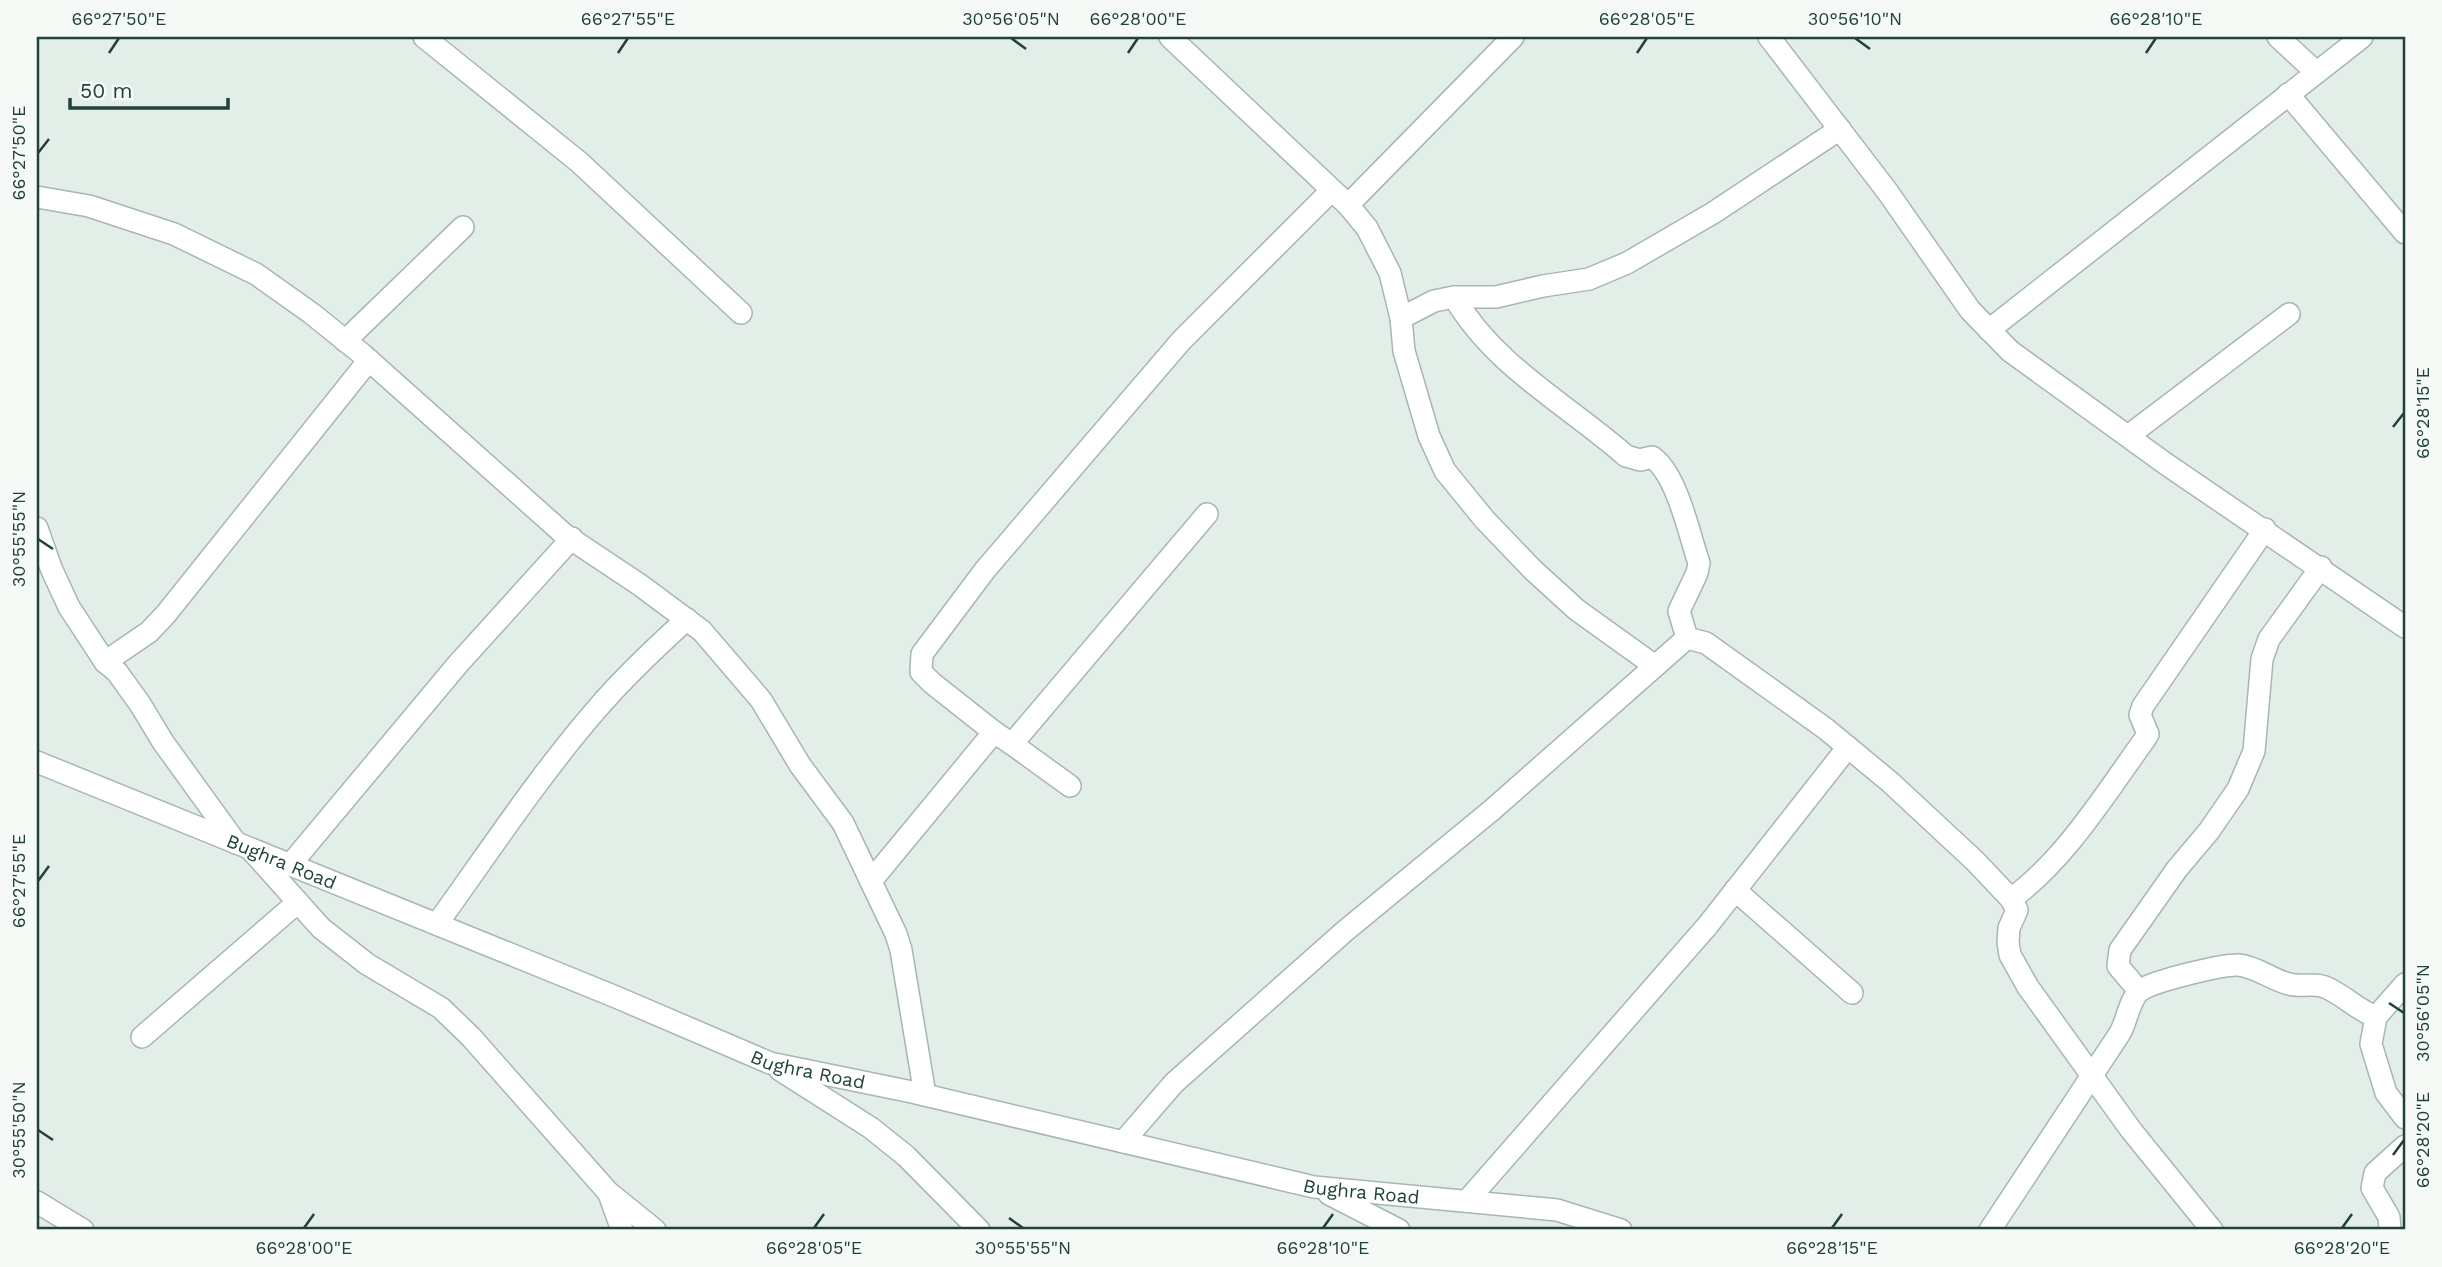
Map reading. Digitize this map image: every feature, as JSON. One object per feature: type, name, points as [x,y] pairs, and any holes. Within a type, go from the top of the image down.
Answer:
[{"type":"street","points":[[424,37],[579,162],[741,313]]},
{"type":"street","points":[[1170,37],[1348,205],[1367,228],[1390,273],[1408,363],[1429,436],[1445,471],[1485,520],[1532,570],[1577,610],[1655,666]]},
{"type":"street","points":[[1348,205],[1513,37]]},
{"type":"street","points":[[1769,37],[1908,219],[1970,310],[2010,351],[2405,626]]},
{"type":"street","points":[[2278,37],[2316,72]]},
{"type":"street","points":[[1989,330],[2362,37]]},
{"type":"street","points":[[2288,94],[2405,233]]},
{"type":"street","points":[[1401,318],[1434,301],[1496,297],[1589,279],[1627,263],[1713,213],[1840,128]]},
{"type":"street","points":[[1070,786],[994,732],[932,683],[921,671],[922,654],[985,570],[1181,341],[1332,190]]},
{"type":"street","points":[[37,197],[89,206],[174,234],[256,274],[369,360],[572,538],[702,631],[761,700],[800,765],[843,823],[872,881],[901,950],[925,1095]]},
{"type":"street","points":[[345,341],[463,228]]},
{"type":"street","points":[[1454,298],[1468,321],[1541,389],[1626,456],[1640,460],[1652,457],[1662,466],[1672,483],[1699,563],[1698,573],[1679,611],[1687,638]]},
{"type":"street","points":[[2129,436],[2289,314]]},
{"type":"street","points":[[105,662],[149,632],[166,614],[369,360]]},
{"type":"street","points":[[1012,744],[1207,514]]},
{"type":"street","points":[[37,528],[69,607],[105,662],[117,672],[141,704],[163,742],[242,846],[321,928],[367,964],[441,1008],[471,1037],[608,1192],[654,1230]]},
{"type":"street","points":[[2011,900],[2030,886],[2077,832],[2145,739],[2148,734],[2140,715],[2143,706],[2264,529]]},
{"type":"street","points":[[290,865],[458,664],[572,538]]},
{"type":"street","points":[[2139,991],[2118,966],[2120,950],[2238,789],[2254,751],[2262,659],[2269,639],[2320,567]]},
{"type":"street","points":[[437,924],[547,770],[588,720],[638,664],[687,620]]},
{"type":"street","points":[[1123,1142],[1174,1083],[1345,932],[1493,810],[1687,638]]},
{"type":"street","points":[[1687,638],[1706,643],[1848,747],[1956,843],[2011,900],[2017,910],[2009,928],[2010,955],[2028,987],[2132,1130],[2211,1230]]},
{"type":"street","points":[[872,881],[994,732]]},
{"type":"street","points":[[1467,1201],[1735,890],[1848,747]]},
{"type":"street","name":"Bughra Road","points":[[37,762],[617,997],[770,1063],[925,1095],[1314,1187],[1557,1210],[1621,1230]]},
{"type":"street","points":[[1735,890],[1852,993]]},
{"type":"street","points":[[142,1037],[298,902]]},
{"type":"street","points":[[1990,1230],[2127,1020],[2130,1006],[2139,991],[2182,976],[2241,965],[2286,984],[2322,986],[2361,1012],[2376,1017]]},
{"type":"street","points":[[2405,984],[2376,1017],[2371,1044],[2386,1094],[2405,1118]]},
{"type":"street","points":[[770,1063],[871,1128],[897,1149],[979,1230]]},
{"type":"street","points":[[2390,1230],[2389,1217],[2372,1188],[2375,1174],[2405,1146]]},
{"type":"street","points":[[1314,1187],[1399,1230]]},
{"type":"street","points":[[608,1192],[622,1230]]},
{"type":"street","points":[[37,1202],[83,1230]]}]
